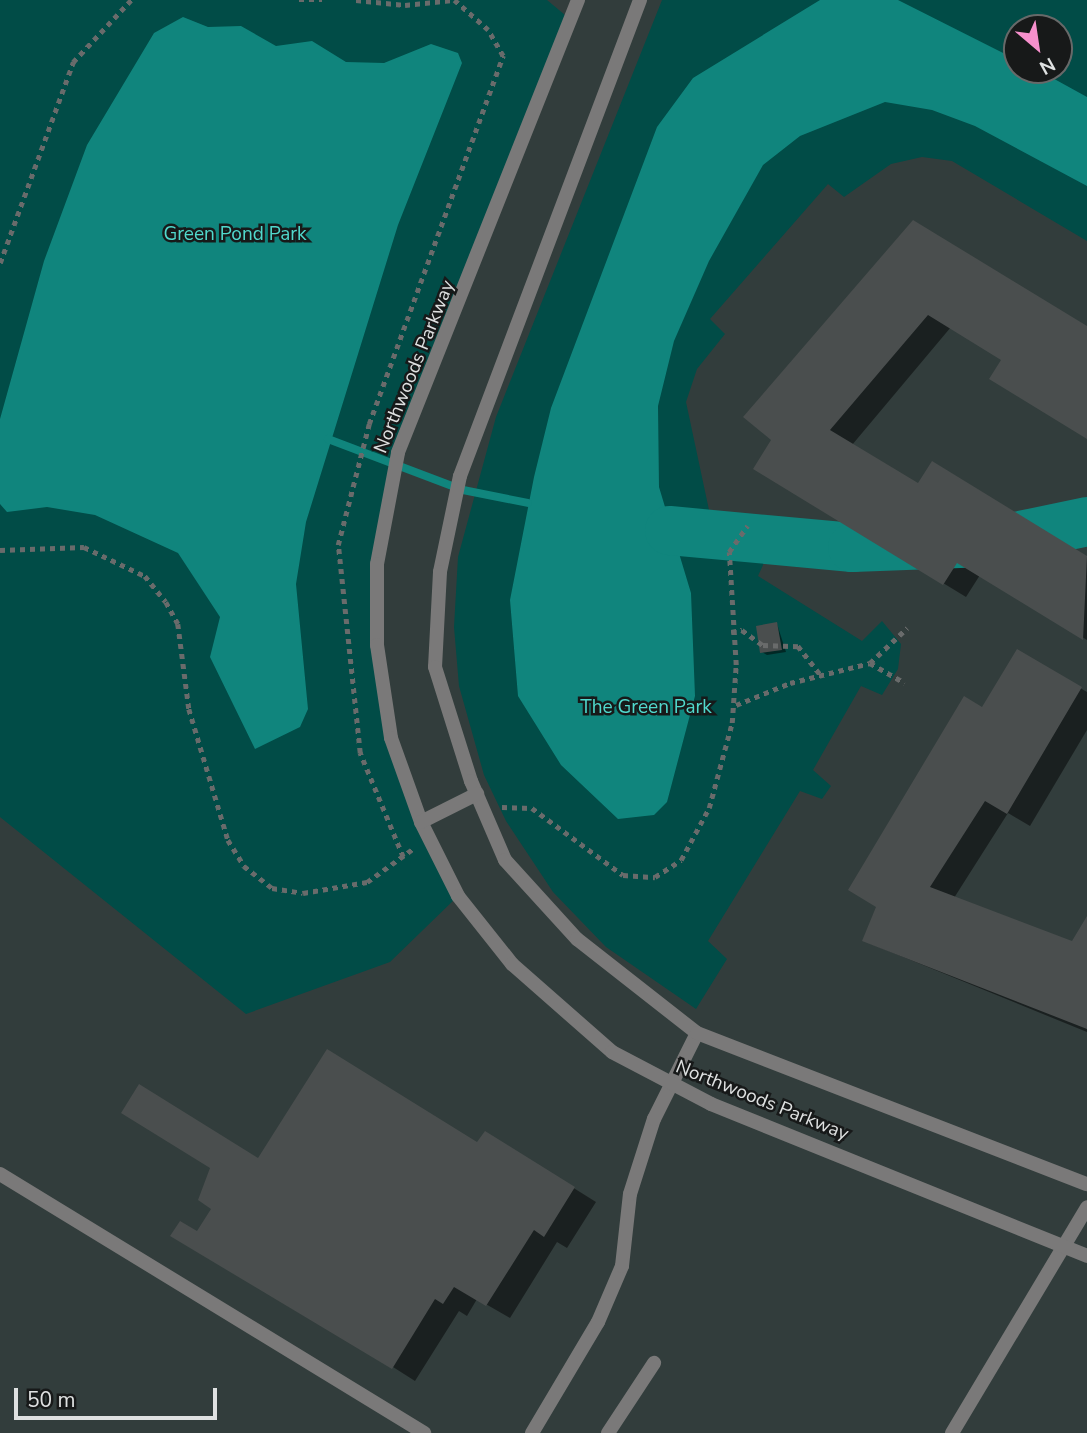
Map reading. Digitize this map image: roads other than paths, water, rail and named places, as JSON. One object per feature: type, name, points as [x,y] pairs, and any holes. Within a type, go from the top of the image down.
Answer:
[{"type":"street","name":"Northwoods Parkway","points":[[578,0],[398,453],[377,564],[377,645],[391,738],[421,822],[458,896],[512,964],[612,1052],[670,1086],[1087,1256]]},
{"type":"street","name":"Northwoods Parkway","points":[[639,0],[502,353],[460,476],[443,560],[435,667],[477,794],[505,860],[559,919],[697,1033],[1087,1184]]},
{"type":"street","points":[[421,822],[477,794]]},
{"type":"street","points":[[531,1433],[598,1322],[622,1266],[630,1194],[670,1086],[697,1033]]},
{"type":"street","points":[[0,1174],[424,1433]]},
{"type":"street","points":[[952,1433],[1087,1207]]},
{"type":"street","points":[[608,1433],[654,1363]]},
{"type":"waterway","points":[[328,439],[463,490],[528,503]]},
{"type":"waterway","points":[[669,530],[852,547],[986,542],[1087,521]]},
{"type":"park label","name":"Green Pond Park","points":[[235,235]]},
{"type":"park label","name":"The Green Park","points":[[646,708]]}]
